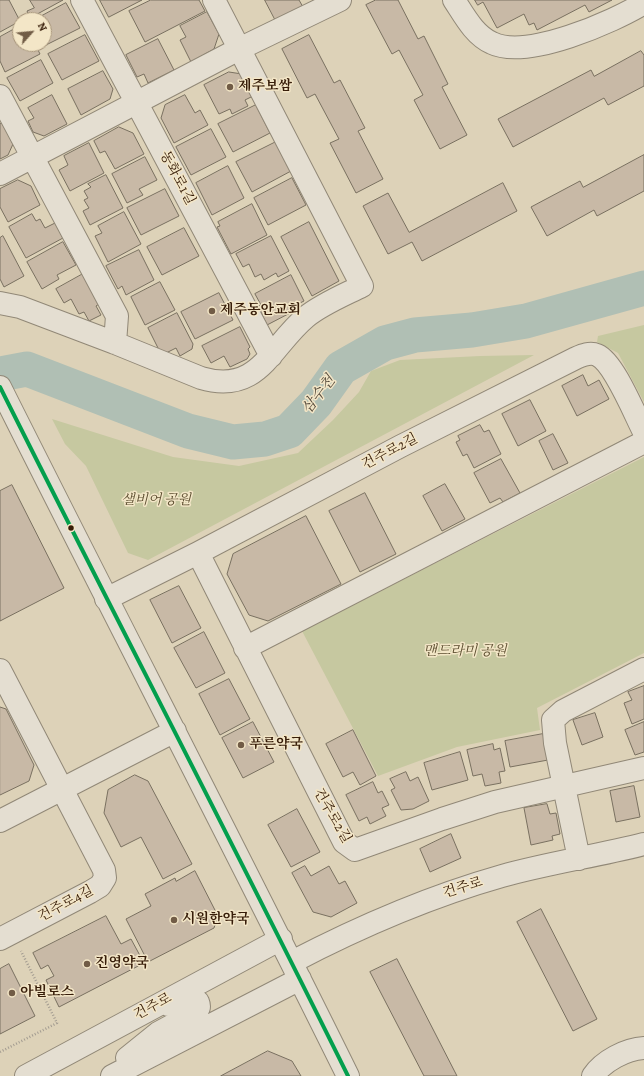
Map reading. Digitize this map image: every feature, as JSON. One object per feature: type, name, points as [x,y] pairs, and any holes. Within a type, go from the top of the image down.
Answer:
[{"type":"street","name":"동화로1길","points":[[82,0],[271,356]]},
{"type":"street","points":[[0,303],[20,307],[201,378],[216,382],[231,382],[258,369],[306,316],[362,286],[214,0]]},
{"type":"street","points":[[0,174],[239,49],[340,0]]},
{"type":"street","points":[[454,0],[470,24],[485,39],[493,44],[511,47],[548,44],[603,22],[644,3]]},
{"type":"street","points":[[0,96],[117,316],[115,343]]},
{"type":"street","name":"건주로2길","points":[[644,432],[609,364],[597,355],[583,355],[566,362],[408,442],[198,554],[344,842],[355,850],[495,802],[644,768]]},
{"type":"street","points":[[0,387],[106,599],[281,939],[348,1076]]},
{"type":"street","points":[[245,648],[644,442]]},
{"type":"street","points":[[106,599],[198,554]]},
{"type":"street","points":[[579,859],[555,743],[553,720],[563,711],[644,669]]},
{"type":"street","name":"건주로4길","points":[[1,676],[104,870],[105,878],[100,886],[90,892],[6,936]]},
{"type":"street","points":[[0,821],[175,731]]},
{"type":"street","name":"건주로","points":[[112,1076],[296,971],[346,934],[412,905],[503,876],[644,844]]},
{"type":"street","name":"건주로","points":[[26,1076],[281,939]]},
{"type":"street","points":[[105,1076],[158,1033],[195,1013],[200,1006],[198,1002],[185,1001],[150,1009]]},
{"type":"street","points":[[593,1076],[598,1068],[621,1054],[644,1048]]},
{"type":"path","points":[[0,1052],[57,1023],[6,936]]},
{"type":"green space","points":[[644,325],[644,402],[618,353],[597,342],[598,336]]},
{"type":"green space","name":"샐비어 공원","points":[[534,355],[148,560],[128,553],[86,466],[65,444],[52,419],[173,457],[239,466],[298,453],[333,420],[359,392],[371,371],[400,360]]},
{"type":"green space","name":"맨드라미 공원","points":[[644,457],[644,653],[537,708],[540,730],[457,747],[378,776],[302,631]]},
{"type":"building","points":[[0,0],[9,0],[15,12],[12,12],[12,25],[0,32]]},
{"type":"building","points":[[30,0],[63,0],[41,12],[27,12],[34,8]]},
{"type":"building","points":[[100,0],[142,0],[109,17]]},
{"type":"building","points":[[151,0],[199,0],[205,11],[145,42],[129,11]]},
{"type":"building","points":[[265,0],[299,0],[303,7],[276,21]]},
{"type":"building","points":[[376,0],[398,0],[418,39],[424,36],[448,84],[442,87],[467,135],[440,149],[414,100],[423,95],[399,50],[392,54],[366,5]]},
{"type":"building","points":[[475,0],[612,0],[589,12],[585,5],[537,30],[534,23],[529,25],[524,14],[497,28],[483,2],[478,5]]},
{"type":"building","points":[[66,3],[80,28],[52,42],[52,12],[49,12]]},
{"type":"building","points":[[207,12],[219,34],[214,49],[191,62],[180,40],[186,37],[180,26]]},
{"type":"building","points":[[12,30],[12,52],[39,52],[40,54],[5,72],[0,61],[0,37]]},
{"type":"building","points":[[85,35],[99,61],[62,80],[48,54]]},
{"type":"building","points":[[309,35],[334,83],[340,80],[365,128],[358,131],[383,179],[356,193],[330,143],[339,139],[315,94],[307,98],[282,49]]},
{"type":"building","points":[[158,39],[174,70],[148,83],[144,74],[137,77],[126,55]]},
{"type":"building","points":[[641,51],[644,55],[644,86],[608,105],[604,98],[513,147],[498,119],[591,70],[594,76]]},
{"type":"building","points":[[41,60],[53,83],[20,101],[7,78]]},
{"type":"building","points":[[103,71],[113,89],[110,99],[81,115],[68,89]]},
{"type":"building","points":[[229,72],[242,74],[253,96],[245,100],[248,106],[232,114],[230,109],[219,114],[204,85]]},
{"type":"building","points":[[52,95],[67,124],[44,136],[33,132],[28,121],[34,118],[28,108]]},
{"type":"building","points":[[185,95],[195,113],[200,110],[208,125],[174,143],[161,118],[165,105]]},
{"type":"building","points":[[256,105],[270,133],[233,152],[218,124]]},
{"type":"building","points":[[2,123],[13,144],[8,155],[0,159],[0,124]]},
{"type":"building","points":[[119,127],[133,133],[144,154],[115,169],[105,151],[100,153],[94,141]]},
{"type":"building","points":[[211,129],[226,157],[191,175],[176,147]]},
{"type":"building","points":[[276,142],[291,171],[252,192],[236,162]]},
{"type":"building","points":[[89,143],[104,173],[70,191],[59,170],[68,165],[64,156]]},
{"type":"building","points":[[644,155],[644,191],[597,216],[594,210],[547,236],[531,207],[580,181],[583,187]]},
{"type":"building","points":[[145,157],[157,180],[139,189],[143,195],[127,203],[112,174]]},
{"type":"building","points":[[228,166],[244,198],[212,215],[196,183]]},
{"type":"building","points":[[106,175],[123,208],[90,225],[83,211],[89,208],[84,200],[88,198],[84,191],[91,187],[88,184]]},
{"type":"building","points":[[292,178],[306,205],[268,225],[254,198]]},
{"type":"building","points":[[18,180],[31,186],[40,205],[8,222],[0,207],[0,189]]},
{"type":"building","points":[[503,183],[517,211],[422,261],[412,242],[388,254],[363,206],[388,193],[409,232]]},
{"type":"building","points":[[165,189],[179,216],[141,235],[127,208]]},
{"type":"building","points":[[252,204],[267,235],[231,254],[217,227],[220,226],[218,222]]},
{"type":"building","points":[[124,212],[141,244],[108,262],[95,236],[102,233],[98,226]]},
{"type":"building","points":[[32,214],[36,221],[40,219],[45,228],[55,223],[63,238],[26,258],[9,227]]},
{"type":"building","points":[[309,222],[339,281],[312,296],[281,237]]},
{"type":"building","points":[[184,228],[199,256],[162,275],[147,247]]},
{"type":"building","points":[[3,236],[24,276],[4,287],[0,279],[0,238]]},
{"type":"building","points":[[271,236],[289,271],[278,277],[276,273],[264,280],[261,274],[255,277],[249,264],[243,267],[236,254]]},
{"type":"building","points":[[63,242],[76,265],[57,275],[59,279],[42,289],[27,262]]},
{"type":"building","points":[[139,250],[154,280],[126,295],[122,286],[118,289],[106,266]]},
{"type":"building","points":[[83,274],[99,304],[96,306],[101,315],[89,321],[84,312],[79,314],[71,299],[64,303],[56,289]]},
{"type":"building","points":[[291,275],[304,301],[290,308],[292,312],[267,325],[258,306],[261,305],[255,294]]},
{"type":"building","points":[[160,282],[175,310],[145,325],[131,297]]},
{"type":"building","points":[[219,293],[233,320],[195,339],[181,312]]},
{"type":"building","points":[[177,313],[193,344],[192,349],[180,356],[176,348],[166,353],[159,350],[148,328]]},
{"type":"building","points":[[240,327],[250,347],[248,349],[250,354],[247,359],[230,367],[224,356],[211,363],[202,346]]},
{"type":"building","points":[[583,375],[588,386],[599,380],[609,399],[577,416],[562,386]]},
{"type":"building","points":[[530,400],[546,431],[518,446],[502,414]]},
{"type":"building","points":[[480,425],[484,432],[489,430],[501,454],[474,468],[467,454],[463,456],[456,442],[460,440],[458,436]]},
{"type":"building","points":[[553,434],[568,463],[553,470],[539,441]]},
{"type":"building","points":[[501,459],[520,493],[503,502],[500,498],[490,503],[474,473]]},
{"type":"building","points":[[445,484],[465,519],[442,531],[423,496]]},
{"type":"building","points":[[12,485],[64,588],[0,621],[0,491]]},
{"type":"building","points":[[365,493],[396,554],[360,572],[329,511]]},
{"type":"building","points":[[306,516],[341,584],[268,621],[249,615],[227,574],[233,554]]},
{"type":"building","points":[[179,586],[201,628],[172,643],[150,600]]},
{"type":"building","points":[[204,632],[225,673],[196,688],[174,648]]},
{"type":"building","points":[[229,679],[250,719],[220,735],[199,694]]},
{"type":"building","points":[[644,686],[644,719],[632,724],[624,703],[632,700],[628,692]]},
{"type":"building","points":[[0,707],[6,709],[34,765],[29,781],[0,795]]},
{"type":"building","points":[[595,713],[603,737],[582,745],[573,720]]},
{"type":"building","points":[[253,722],[274,762],[243,778],[222,738]]},
{"type":"building","points":[[644,722],[644,752],[635,755],[625,730]]},
{"type":"building","points":[[353,730],[376,776],[360,785],[353,772],[343,777],[326,744]]},
{"type":"building","points":[[543,734],[548,760],[510,767],[505,741]]},
{"type":"building","points":[[493,744],[494,750],[500,748],[505,771],[499,772],[501,783],[485,786],[482,774],[473,776],[467,750]]},
{"type":"building","points":[[460,752],[468,780],[432,790],[424,763]]},
{"type":"building","points":[[406,772],[410,781],[418,777],[429,801],[413,809],[401,810],[391,790],[395,788],[390,779]]},
{"type":"building","points":[[135,775],[148,781],[192,864],[163,879],[141,837],[121,847],[104,813],[108,790]]},
{"type":"building","points":[[373,782],[378,793],[382,791],[389,805],[382,808],[386,816],[370,824],[367,817],[359,821],[346,795]]},
{"type":"building","points":[[634,786],[640,817],[616,822],[610,791]]},
{"type":"building","points":[[547,804],[550,814],[556,813],[560,834],[552,836],[553,840],[531,845],[524,808]]},
{"type":"building","points":[[297,809],[320,852],[291,867],[268,825]]},
{"type":"building","points":[[451,834],[461,858],[430,872],[420,849]]},
{"type":"building","points":[[305,866],[311,876],[329,866],[339,884],[345,881],[357,903],[331,917],[313,912],[292,873]]},
{"type":"building","points":[[195,871],[218,916],[214,928],[148,962],[126,919],[151,906],[145,894],[175,878],[176,881]]},
{"type":"building","points":[[541,909],[597,1019],[573,1031],[517,922]]},
{"type":"building","points":[[106,916],[121,944],[131,939],[144,963],[59,1007],[46,980],[54,976],[48,965],[41,969],[33,953]]},
{"type":"building","points":[[397,959],[457,1076],[424,1076],[370,972]]},
{"type":"building","name":"아빌로스","points":[[9,964],[35,1016],[0,1034],[0,969]]},
{"type":"building","points":[[268,1051],[292,1061],[301,1076],[221,1076]]},
{"type":"waterway","name":"삼수천","points":[[0,374],[27,369],[188,431],[233,442],[265,439],[289,431],[316,403],[341,368],[385,343],[415,335],[472,330],[526,321],[644,288]]},
{"type":"transit line","points":[[0,387],[262,903],[348,1076]]},
{"type":"place","name":"제주보쌈","points":[[230,87]]},
{"type":"place","name":"제주동안교회","points":[[212,311]]},
{"type":"place","name":"푸른약국","points":[[241,745]]},
{"type":"place","name":"시원한약국","points":[[174,920]]},
{"type":"place","name":"진영약국","points":[[87,964]]},
{"type":"place","name":"아빌로스","points":[[12,993]]}]
